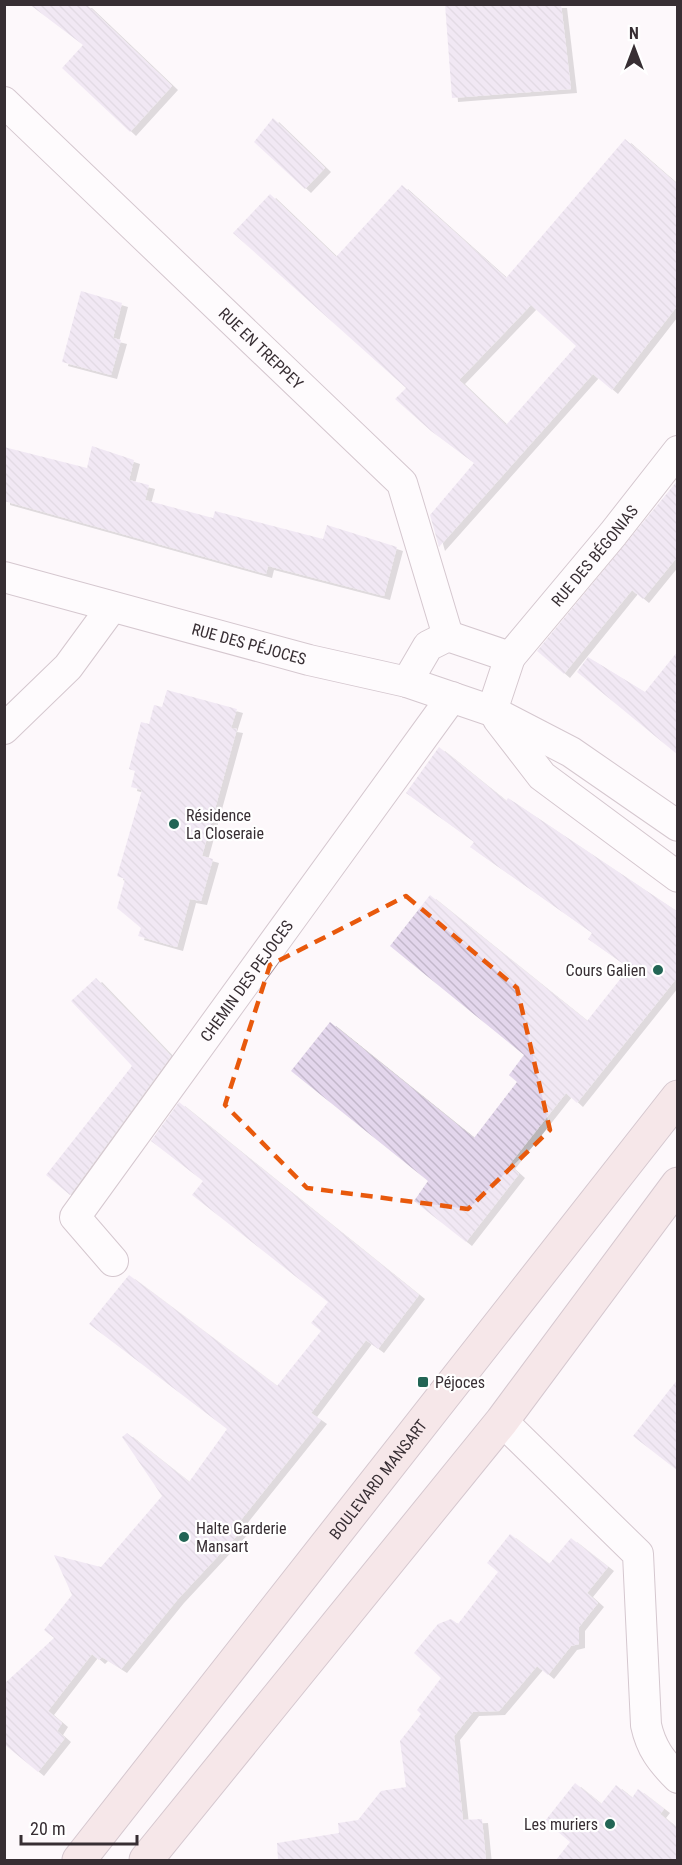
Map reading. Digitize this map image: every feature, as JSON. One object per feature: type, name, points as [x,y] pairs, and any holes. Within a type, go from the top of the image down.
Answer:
[{"type":"main road","name":"BOULEVARD MANSART","points":[[79,1860],[678,1097]]},
{"type":"main road","points":[[146,1860],[502,1421],[678,1184]]},
{"type":"street","name":"RUE EN TREPPEY","points":[[4,102],[402,483],[448,636]]},
{"type":"street","name":"RUE DES BÉGONIAS","points":[[510,657],[613,534],[678,451]]},
{"type":"street","name":"RUE DES PÉJOCES","points":[[4,576],[309,660],[407,682],[492,711],[571,752],[678,826]]},
{"type":"street","points":[[4,729],[68,667],[112,607]]},
{"type":"street","points":[[407,682],[428,646],[448,636],[510,657],[492,711],[542,776],[678,877]]},
{"type":"street","name":"CHEMIN DES PEJOCES","points":[[113,1261],[75,1217],[452,697]]},
{"type":"street","points":[[502,1421],[638,1554],[646,1725],[650,1743],[659,1759],[678,1778]]},
{"type":"highlighted area","points":[[406,896],[517,988],[550,1130],[468,1209],[307,1188],[225,1105],[270,965]]},
{"type":"building","points":[[29,4],[86,4],[172,86],[130,132],[62,68],[83,45]]},
{"type":"building","points":[[445,4],[561,4],[571,89],[452,98]]},
{"type":"building","points":[[273,118],[325,168],[305,189],[254,142]]},
{"type":"building","points":[[625,139],[678,185],[678,305],[612,390],[593,374],[439,547],[430,515],[474,463],[431,431],[395,399],[406,388],[233,233],[270,194],[336,257],[402,185],[506,278]],"holes":[[[531,305],[576,346],[506,425],[459,380]]]},
{"type":"building","points":[[81,291],[122,303],[113,338],[121,340],[111,375],[62,362]]},
{"type":"building","points":[[92,446],[134,460],[129,480],[149,485],[145,500],[213,518],[215,511],[323,539],[327,525],[397,547],[384,596],[268,566],[266,574],[4,501],[4,447],[87,468]]},
{"type":"building","points":[[678,480],[678,556],[643,599],[632,590],[564,674],[537,651]]},
{"type":"building","points":[[678,651],[678,755],[577,672],[588,657],[645,692]]},
{"type":"building","name":"Résidence La Closeraie","points":[[167,690],[237,709],[231,728],[237,729],[202,856],[213,859],[201,901],[190,899],[177,947],[138,936],[141,928],[117,908],[125,879],[117,876],[142,790],[131,787],[135,771],[129,769],[141,722],[149,724],[154,705],[162,707]]},
{"type":"building","points":[[439,747],[506,801],[508,798],[678,912],[676,979],[577,1103],[566,1093],[509,1165],[519,1174],[466,1242],[414,1201],[428,1181],[291,1071],[330,1022],[474,1138],[517,1082],[509,1075],[524,1055],[390,946],[430,895],[587,1021],[629,968],[588,939],[592,933],[470,847],[474,842],[406,793]]},
{"type":"building","points":[[96,978],[171,1056],[70,1195],[46,1175],[132,1066],[71,1001]]},
{"type":"building","points":[[179,1102],[419,1295],[378,1349],[366,1340],[311,1413],[321,1420],[240,1521],[246,1526],[178,1599],[121,1669],[102,1657],[99,1660],[92,1654],[48,1711],[62,1723],[57,1731],[65,1738],[38,1772],[4,1744],[4,1684],[54,1638],[44,1630],[72,1595],[54,1555],[101,1567],[162,1496],[122,1437],[127,1433],[189,1482],[227,1429],[89,1324],[129,1275],[277,1386],[321,1331],[311,1323],[328,1302],[192,1195],[203,1181],[151,1141]]},
{"type":"building","points":[[678,1379],[678,1471],[633,1436]]},
{"type":"building","points":[[510,1534],[549,1564],[571,1538],[608,1567],[587,1593],[598,1603],[579,1627],[579,1644],[571,1646],[548,1675],[537,1666],[499,1711],[473,1712],[454,1736],[463,1820],[482,1819],[486,1860],[278,1860],[277,1843],[339,1833],[338,1823],[358,1820],[381,1791],[406,1787],[400,1741],[421,1714],[417,1710],[441,1678],[414,1653],[438,1624],[451,1619],[458,1624],[498,1572],[487,1563]]},
{"type":"building","name":"Les muriers","points":[[575,1783],[601,1804],[616,1785],[632,1798],[638,1789],[664,1809],[660,1814],[678,1829],[678,1860],[556,1860],[570,1842],[545,1821]]},
{"type":"place","name":"Résidence La Closeraie","points":[[174,824]]},
{"type":"place","name":"Cours Galien","points":[[658,970]]},
{"type":"place","name":"Péjoces","points":[[423,1382]]},
{"type":"place","name":"Halte Garderie Mansart","points":[[184,1537]]},
{"type":"place","name":"Les muriers","points":[[610,1824]]}]
